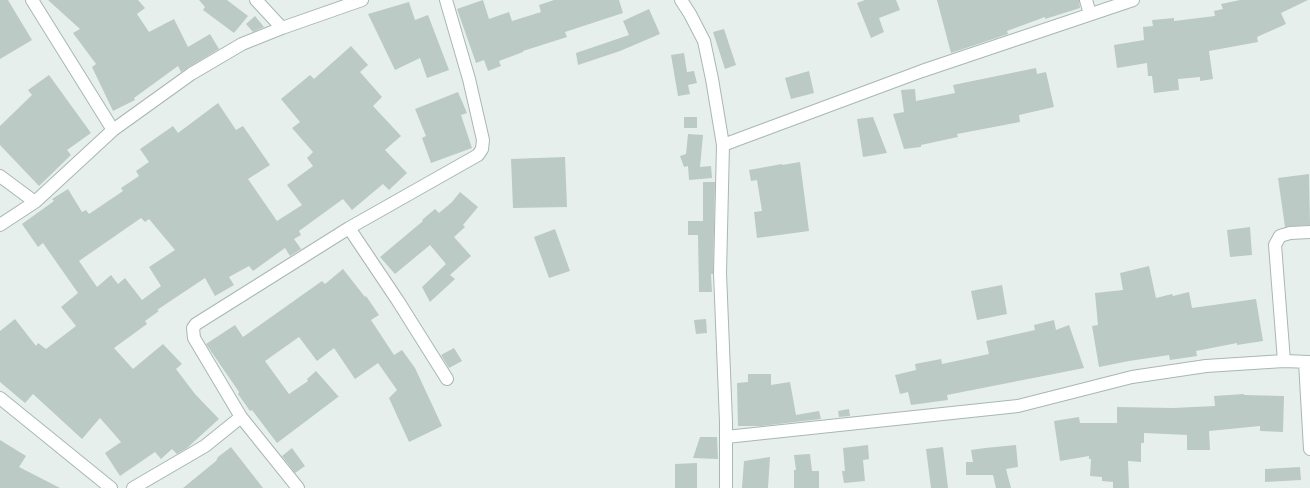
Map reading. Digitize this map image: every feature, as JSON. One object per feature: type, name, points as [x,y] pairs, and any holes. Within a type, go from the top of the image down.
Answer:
[{"type":"street","points":[[32,0],[113,130]]},
{"type":"street","points":[[256,0],[282,28]]},
{"type":"street","points":[[0,225],[34,202],[113,130],[191,74],[242,44],[282,28],[362,0]]},
{"type":"street","points":[[298,488],[241,417],[194,338],[193,328],[196,324],[349,228],[478,155],[482,149],[482,140],[470,79],[446,0]]},
{"type":"street","points":[[682,0],[704,41],[723,145],[720,273],[726,437],[726,488]]},
{"type":"street","points":[[1086,0],[1090,14]]},
{"type":"street","points":[[723,145],[922,70],[1133,0]]},
{"type":"street","points":[[0,176],[34,202]]},
{"type":"street","points":[[349,228],[398,301],[447,379]]},
{"type":"street","points":[[1284,361],[1275,245],[1280,236],[1290,233],[1310,232]]},
{"type":"street","points":[[726,437],[1018,406],[1132,377],[1206,366],[1284,361],[1308,362],[1310,449]]},
{"type":"street","points":[[0,398],[111,488]]},
{"type":"street","points":[[133,488],[205,446],[241,417]]},
{"type":"building","points":[[0,0],[8,0],[32,40],[0,59]]},
{"type":"building","points":[[48,0],[138,0],[145,8],[137,14],[149,32],[174,19],[188,47],[210,34],[219,49],[181,72],[178,66],[134,98],[135,100],[113,111],[92,67],[96,64],[73,33],[80,29]]},
{"type":"building","points":[[199,0],[227,0],[248,16],[234,33],[203,10],[205,7]]},
{"type":"building","points":[[483,0],[489,19],[509,12],[512,21],[541,12],[539,5],[554,0],[619,0],[623,13],[565,32],[567,37],[523,51],[499,61],[501,66],[488,71],[484,60],[476,63],[457,9]]},
{"type":"building","points":[[865,0],[896,0],[900,10],[879,18],[884,32],[871,38],[857,3]]},
{"type":"building","points":[[937,0],[1079,0],[1080,8],[1045,19],[1045,17],[1007,31],[1008,34],[951,53]]},
{"type":"building","points":[[1240,0],[1308,0],[1281,13],[1286,24],[1257,37],[1258,42],[1209,51],[1213,79],[1200,81],[1200,77],[1178,79],[1179,90],[1154,93],[1152,76],[1148,76],[1147,63],[1117,68],[1114,45],[1144,40],[1143,27],[1153,26],[1152,20],[1174,18],[1174,21],[1215,16],[1214,11],[1223,9],[1221,4]]},
{"type":"building","points":[[409,2],[415,20],[428,15],[449,70],[427,78],[420,58],[395,70],[368,14]]},
{"type":"building","points":[[649,9],[660,34],[620,51],[578,65],[576,53],[629,35],[623,21]]},
{"type":"building","points":[[255,16],[264,27],[253,32],[246,24]]},
{"type":"building","points":[[724,29],[736,65],[725,69],[713,32]]},
{"type":"building","points":[[351,46],[368,65],[360,72],[382,97],[373,106],[401,136],[385,150],[407,173],[389,190],[383,184],[352,210],[343,199],[299,231],[301,235],[294,239],[301,249],[290,256],[285,248],[253,271],[249,266],[229,277],[234,285],[215,296],[205,278],[157,310],[159,311],[145,321],[147,324],[114,348],[133,369],[163,344],[182,364],[176,369],[195,394],[219,419],[187,448],[177,454],[172,449],[161,459],[155,452],[120,476],[105,453],[121,442],[100,418],[82,439],[33,394],[25,403],[0,382],[0,331],[15,319],[36,346],[38,343],[46,349],[76,326],[61,307],[78,293],[43,243],[38,247],[22,224],[54,201],[52,199],[68,189],[82,212],[86,210],[89,214],[123,191],[121,188],[139,176],[136,171],[149,162],[140,149],[173,126],[178,133],[218,103],[236,130],[243,126],[270,165],[248,179],[277,221],[302,205],[287,185],[313,166],[307,158],[313,152],[292,128],[300,122],[281,99],[310,75],[314,79]],"holes":[[[141,218],[145,222],[149,219],[175,250],[149,267],[161,286],[142,300],[125,278],[118,284],[111,275],[97,287],[79,261]]]},
{"type":"building","points":[[684,53],[687,72],[694,71],[697,83],[688,85],[690,94],[678,96],[671,55]]},
{"type":"building","points":[[1036,68],[1037,74],[1046,72],[1054,107],[1019,115],[1020,122],[957,134],[958,137],[921,145],[921,147],[904,149],[893,114],[904,112],[901,90],[915,89],[916,101],[955,93],[953,85]]},
{"type":"building","points":[[809,71],[814,93],[791,99],[785,78]]},
{"type":"building","points":[[49,75],[91,133],[67,150],[71,155],[39,186],[0,145],[0,126],[32,95],[28,90]]},
{"type":"building","points":[[458,92],[467,113],[461,115],[472,148],[431,163],[422,138],[426,136],[415,109]]},
{"type":"building","points":[[684,117],[697,117],[697,128],[684,128]]},
{"type":"building","points":[[873,117],[887,153],[863,157],[857,119]]},
{"type":"building","points":[[688,134],[703,135],[700,167],[711,166],[712,178],[689,180],[688,166],[684,167],[680,156],[686,154]]},
{"type":"building","points":[[565,157],[567,207],[513,208],[511,159]]},
{"type":"building","points":[[800,162],[809,231],[757,238],[754,212],[762,211],[757,180],[751,181],[749,170]]},
{"type":"building","points":[[1309,174],[1310,225],[1285,227],[1278,178]]},
{"type":"building","points":[[703,182],[715,182],[713,274],[711,274],[712,292],[699,292],[698,235],[688,235],[688,221],[703,221]]},
{"type":"building","points":[[460,192],[478,207],[463,225],[465,227],[454,237],[471,256],[450,275],[455,279],[430,302],[422,287],[446,264],[430,245],[395,274],[380,257],[435,209],[439,213],[452,202]]},
{"type":"building","points":[[1250,227],[1252,255],[1230,257],[1227,230]]},
{"type":"building","points":[[555,229],[570,271],[549,278],[534,237]]},
{"type":"building","points":[[1149,266],[1156,298],[1189,292],[1192,308],[1256,299],[1263,341],[1237,345],[1237,343],[1196,351],[1197,356],[1170,360],[1169,355],[1099,367],[1092,326],[1098,325],[1095,293],[1123,290],[1120,273]]},
{"type":"building","points":[[343,269],[365,297],[366,296],[379,315],[371,320],[394,355],[402,350],[415,368],[442,426],[409,442],[389,398],[397,390],[378,363],[355,379],[334,348],[317,361],[299,337],[265,361],[289,394],[308,381],[307,379],[316,371],[339,397],[277,443],[252,410],[250,411],[238,394],[239,392],[206,344],[235,325],[243,337],[322,281],[325,284]]},
{"type":"building","points":[[1002,285],[1007,314],[977,320],[971,291]]},
{"type":"building","points":[[706,319],[707,333],[696,334],[694,320]]},
{"type":"building","points":[[1054,320],[1056,330],[1069,325],[1084,368],[947,395],[948,400],[911,405],[908,392],[900,394],[895,375],[916,370],[915,364],[941,359],[942,364],[989,354],[986,341],[1035,330],[1034,325]]},
{"type":"building","points":[[454,348],[462,361],[449,368],[441,355]]},
{"type":"building","points":[[748,374],[771,374],[771,385],[790,382],[796,415],[819,411],[821,419],[761,426],[738,426],[737,383],[748,382]]},
{"type":"building","points":[[1244,394],[1284,396],[1283,432],[1260,431],[1260,426],[1209,431],[1210,450],[1187,450],[1187,435],[1144,433],[1144,443],[1141,443],[1141,462],[1128,461],[1129,488],[1113,488],[1113,482],[1102,481],[1102,477],[1090,476],[1091,459],[1089,459],[1089,456],[1060,461],[1054,421],[1079,417],[1080,423],[1117,423],[1117,407],[1173,408],[1215,406],[1214,396]]},
{"type":"building","points":[[849,409],[850,416],[839,417],[838,411]]},
{"type":"building","points":[[700,437],[717,437],[718,459],[693,458]]},
{"type":"building","points":[[0,440],[26,456],[19,467],[60,488],[0,488]]},
{"type":"building","points":[[868,445],[869,459],[863,460],[865,481],[844,483],[842,471],[845,471],[843,448]]},
{"type":"building","points":[[1016,445],[1018,467],[1006,469],[1011,488],[996,488],[993,475],[966,475],[966,462],[973,462],[971,450]]},
{"type":"building","points":[[231,447],[263,488],[183,488],[216,461],[218,457]]},
{"type":"building","points":[[943,447],[948,488],[931,488],[926,449]]},
{"type":"building","points":[[292,448],[305,466],[295,473],[282,456]]},
{"type":"building","points":[[810,454],[812,471],[819,471],[819,488],[794,488],[794,470],[796,470],[794,455]]},
{"type":"building","points":[[770,457],[768,488],[742,488],[744,461]]},
{"type":"building","points":[[697,463],[697,488],[675,488],[675,464]]},
{"type":"building","points":[[1300,467],[1301,480],[1265,482],[1265,469]]}]
